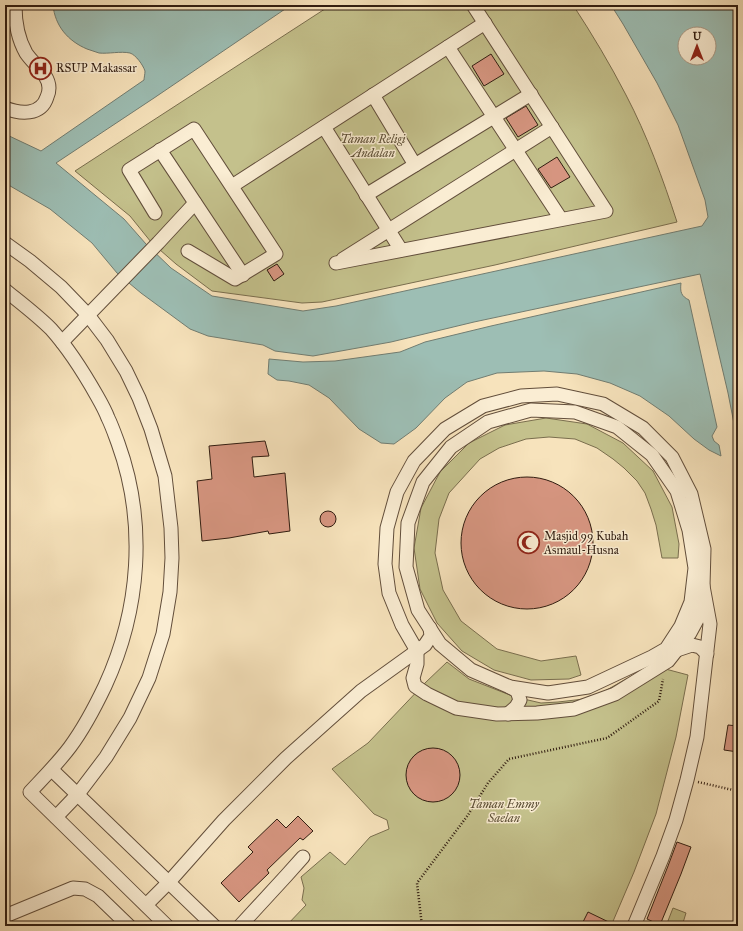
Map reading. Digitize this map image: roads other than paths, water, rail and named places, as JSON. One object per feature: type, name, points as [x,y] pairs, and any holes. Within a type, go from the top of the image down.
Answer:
[{"type":"street","points":[[5,108],[20,112],[30,112],[38,109],[45,103],[49,89],[47,80],[26,53],[21,42],[16,19],[16,5]]},
{"type":"street","points":[[473,5],[606,210],[336,263],[552,127]]},
{"type":"street","points":[[232,186],[485,23]]},
{"type":"street","points":[[448,46],[561,219]]},
{"type":"street","points":[[366,195],[531,94]]},
{"type":"street","points":[[373,95],[415,165]]},
{"type":"street","points":[[324,127],[401,250]]},
{"type":"street","points":[[155,213],[129,170],[194,129],[276,254],[235,279],[188,251]]},
{"type":"street","points":[[160,150],[243,275]]},
{"type":"street","points":[[62,342],[112,292],[195,203]]},
{"type":"street","points":[[5,244],[30,261],[56,282],[88,315],[107,340],[126,371],[139,398],[151,429],[165,476],[172,528],[170,592],[163,634],[149,678],[130,718],[106,757],[78,794],[56,817]]},
{"type":"street","points":[[5,290],[28,308],[62,342],[86,378],[109,418],[124,459],[134,513],[136,535],[134,590],[123,640],[114,666],[96,706],[71,746],[52,770],[30,792],[167,926]]},
{"type":"street","points":[[428,647],[417,664],[413,678],[415,686],[427,694],[456,708],[497,714],[508,714],[546,712],[574,709],[615,694],[666,662],[690,633],[697,620],[703,586],[704,549],[692,494],[672,458],[643,428],[603,404],[557,394],[521,396],[483,406],[445,429],[414,461],[397,492],[387,528],[385,564],[389,593],[402,626],[428,647],[470,670],[517,691],[520,700],[516,707],[508,714]]},
{"type":"street","points":[[146,906],[224,820],[286,758],[361,691],[428,647],[440,644],[418,610],[406,567],[408,523],[423,482],[451,447],[488,422],[531,410],[575,412],[617,427],[652,454],[677,491],[688,530],[695,568],[703,586],[710,624],[697,737],[688,780],[676,820],[634,926]]},
{"type":"street","points":[[510,687],[548,693],[588,687],[666,649],[681,626],[692,602],[695,568]]},
{"type":"street","points":[[417,664],[428,652],[431,636],[430,628]]},
{"type":"street","points":[[677,650],[692,645],[700,647],[707,654]]},
{"type":"street","points":[[545,692],[536,695],[533,698],[532,706],[535,709],[546,712]]},
{"type":"street","points":[[52,770],[214,926]]},
{"type":"street","points":[[240,926],[303,857]]},
{"type":"street","points":[[5,916],[73,888],[85,888],[98,896],[129,926]]},
{"type":"water","points":[[53,5],[291,5],[56,163],[124,219],[146,244],[171,268],[212,296],[303,311],[336,306],[702,226],[708,217],[705,200],[678,125],[657,83],[611,5],[738,5],[738,444],[728,393],[700,274],[474,322],[391,342],[313,356],[275,351],[263,345],[208,336],[190,329],[141,293],[117,273],[92,243],[50,209],[5,183],[5,134],[41,151],[144,80],[145,71],[135,56],[126,52],[99,53],[80,46],[68,37],[56,20]]},
{"type":"water","points":[[681,283],[682,293],[684,297],[689,300],[717,427],[712,436],[714,441],[719,445],[721,456],[709,450],[694,439],[669,416],[640,396],[610,383],[577,374],[544,371],[497,373],[467,382],[445,398],[416,428],[394,444],[381,443],[359,429],[329,398],[309,385],[277,380],[268,374],[269,359],[303,362],[335,361],[400,352],[425,342]]},
{"type":"place","name":"RSUP Makassar","points":[[40,68]]},
{"type":"place","name":"Masjid 99 Kubah Asmaul-Husna","points":[[528,543]]},
{"type":"park label","name":"Taman Religi Andalan","points":[[373,146]]},
{"type":"park label","name":"Taman Emmy Saelan","points":[[504,811]]}]
